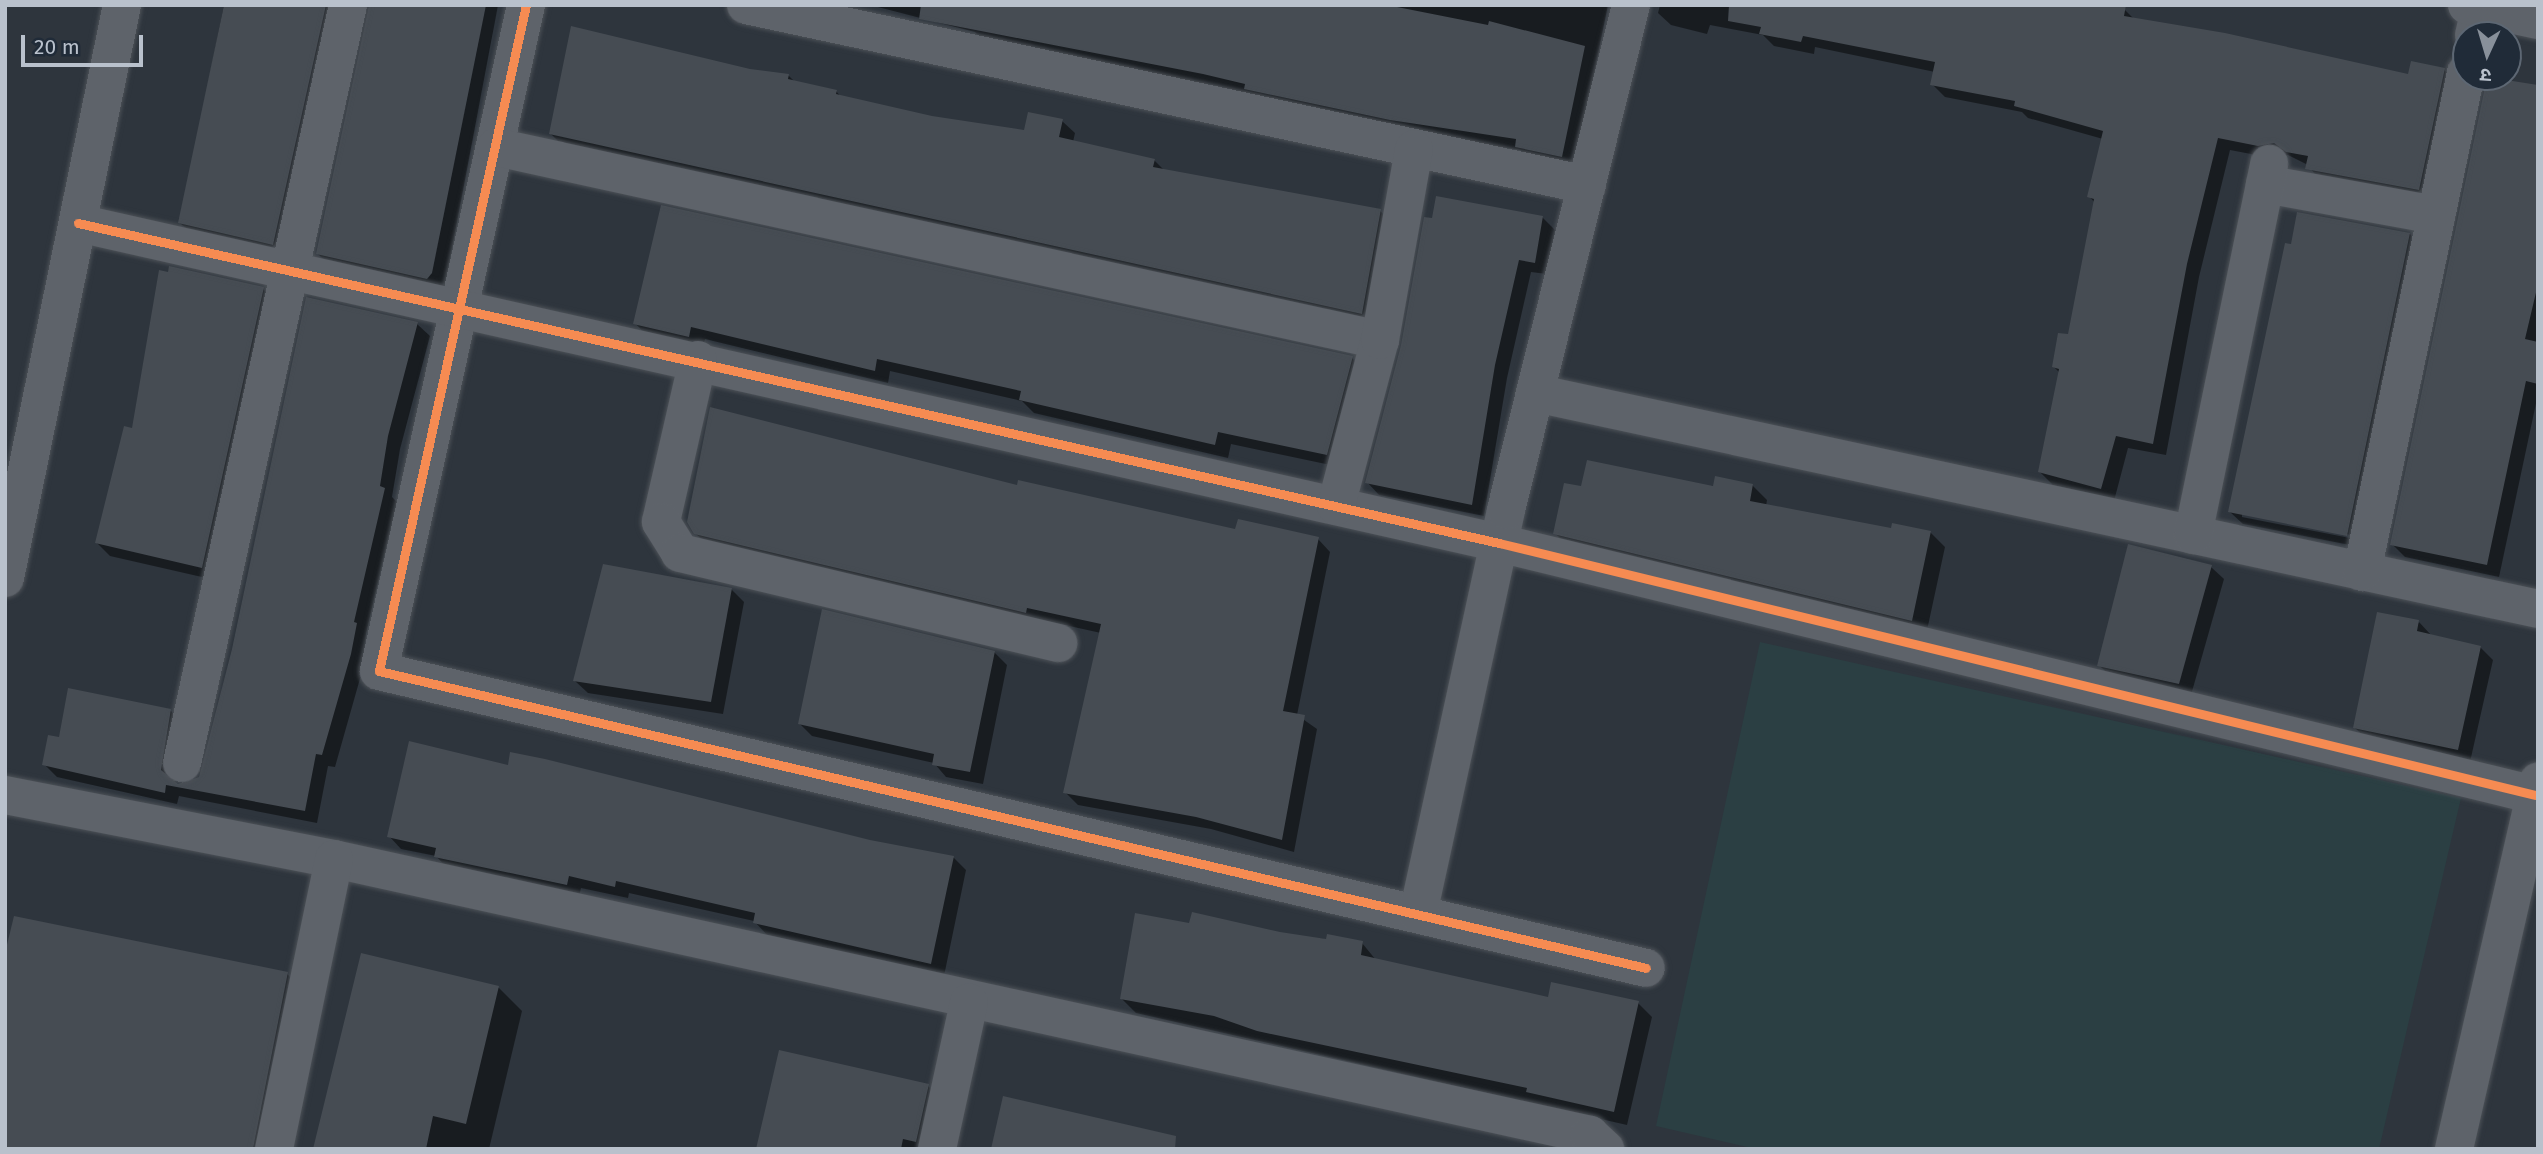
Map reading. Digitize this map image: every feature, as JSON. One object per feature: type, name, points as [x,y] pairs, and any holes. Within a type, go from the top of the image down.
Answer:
[{"type":"street","points":[[5,578],[122,5]]},
{"type":"street","points":[[182,763],[348,5]]},
{"type":"street","points":[[526,5],[379,671],[1646,968]]},
{"type":"street","points":[[746,5],[1587,185]]},
{"type":"street","points":[[1418,914],[1499,543],[1631,5]]},
{"type":"street","points":[[2474,16],[2538,20]]},
{"type":"street","points":[[2362,572],[2462,91]]},
{"type":"street","points":[[496,147],[1380,340]]},
{"type":"street","points":[[1336,506],[1380,340],[1414,149]]},
{"type":"street","points":[[2193,535],[2267,174],[2436,215]]},
{"type":"street","points":[[78,223],[460,306],[1499,543],[2536,788],[2454,1149]]},
{"type":"street","points":[[698,360],[661,522],[680,553],[1058,643]]},
{"type":"street","points":[[1535,393],[2538,609]]},
{"type":"street","points":[[5,795],[334,859],[969,1002],[1590,1135],[1605,1149]]},
{"type":"street","points":[[274,1149],[334,859]]},
{"type":"street","points":[[937,1149],[969,1002]]},
{"type":"green space","points":[[1760,642],[2461,798],[2379,1149],[1756,1149],[1656,1126]]},
{"type":"building","points":[[224,5],[326,5],[273,245],[178,223]]},
{"type":"building","points":[[369,5],[486,5],[432,273],[427,279],[316,254]]},
{"type":"building","points":[[921,5],[1387,5],[1488,25],[1489,21],[1585,46],[1562,157],[1515,147],[1516,139],[1390,120],[1244,89],[1245,84],[1203,74],[919,19]]},
{"type":"building","points":[[1729,5],[2126,5],[2124,16],[2225,33],[2408,74],[2411,61],[2445,68],[2419,190],[2305,169],[2308,156],[2286,152],[2274,143],[2258,146],[2218,138],[2187,264],[2153,444],[2116,436],[2101,489],[2038,472],[2059,369],[2052,367],[2058,333],[2068,334],[2094,199],[2087,197],[2103,131],[2014,106],[2015,101],[1930,85],[1935,62],[1803,36],[1801,42],[1759,34],[1761,27],[1728,21]]},
{"type":"building","points":[[571,26],[750,69],[789,74],[788,79],[837,90],[836,94],[932,116],[1024,130],[1028,112],[1063,119],[1059,137],[1155,159],[1153,167],[1381,209],[1362,314],[549,134]]},
{"type":"building","points":[[2522,82],[2538,85],[2538,284],[2525,339],[2538,342],[2538,384],[2526,381],[2487,565],[2390,545],[2484,91],[2522,91]]},
{"type":"building","points":[[1436,196],[1543,216],[1535,263],[1519,260],[1495,365],[1472,505],[1365,483],[1401,345],[1424,217],[1432,218]]},
{"type":"building","points":[[661,205],[1353,356],[1327,455],[1218,432],[1215,445],[1019,400],[1021,391],[877,359],[875,371],[691,327],[689,337],[633,324]]},
{"type":"building","points":[[2297,212],[2410,233],[2347,536],[2228,512],[2285,243],[2291,244]]},
{"type":"building","points":[[169,266],[264,287],[202,568],[95,543],[124,426],[132,428],[159,270],[168,272]]},
{"type":"building","points":[[306,297],[418,322],[388,436],[380,486],[385,488],[354,622],[357,623],[351,654],[322,755],[316,754],[305,811],[166,785],[165,793],[42,765],[48,735],[59,737],[68,688],[171,709],[161,770],[178,784],[199,777],[232,649]]},
{"type":"building","points":[[710,407],[1017,485],[1018,480],[1235,529],[1238,519],[1319,537],[1283,711],[1305,715],[1282,840],[1196,817],[1063,793],[1101,624],[1027,608],[1026,613],[694,534],[687,522]]},
{"type":"building","points":[[1587,460],[1713,486],[1715,476],[1753,484],[1750,501],[1891,528],[1892,523],[1931,531],[1912,621],[1553,534],[1564,483],[1581,486]]},
{"type":"building","points":[[2128,544],[2212,565],[2179,684],[2097,666]]},
{"type":"building","points":[[603,564],[732,588],[711,702],[573,681]]},
{"type":"building","points":[[822,609],[995,651],[970,772],[932,765],[934,754],[798,724]]},
{"type":"building","points":[[2377,612],[2419,620],[2417,631],[2481,646],[2458,750],[2353,728]]},
{"type":"building","points":[[409,741],[508,765],[510,752],[545,759],[870,840],[954,856],[931,964],[753,923],[755,913],[616,881],[615,887],[569,876],[567,885],[434,857],[436,848],[387,837]]},
{"type":"building","points":[[1192,912],[1280,932],[1326,939],[1327,934],[1363,941],[1361,955],[1548,997],[1551,982],[1639,1001],[1614,1112],[1526,1092],[1527,1088],[1257,1031],[1214,1016],[1120,999],[1135,913],[1189,923]]},
{"type":"building","points":[[14,916],[288,972],[253,1149],[5,1149],[5,953]]},
{"type":"building","points":[[361,953],[499,986],[466,1124],[433,1116],[426,1149],[313,1149]]},
{"type":"building","points":[[779,1050],[929,1084],[916,1142],[903,1139],[901,1149],[756,1149]]},
{"type":"building","points":[[1003,1096],[1176,1136],[1175,1149],[991,1149]]},
{"type":"cycle path","points":[[526,5],[379,671],[1646,968]]},
{"type":"cycle path","points":[[78,223],[1499,543],[2535,795]]}]
